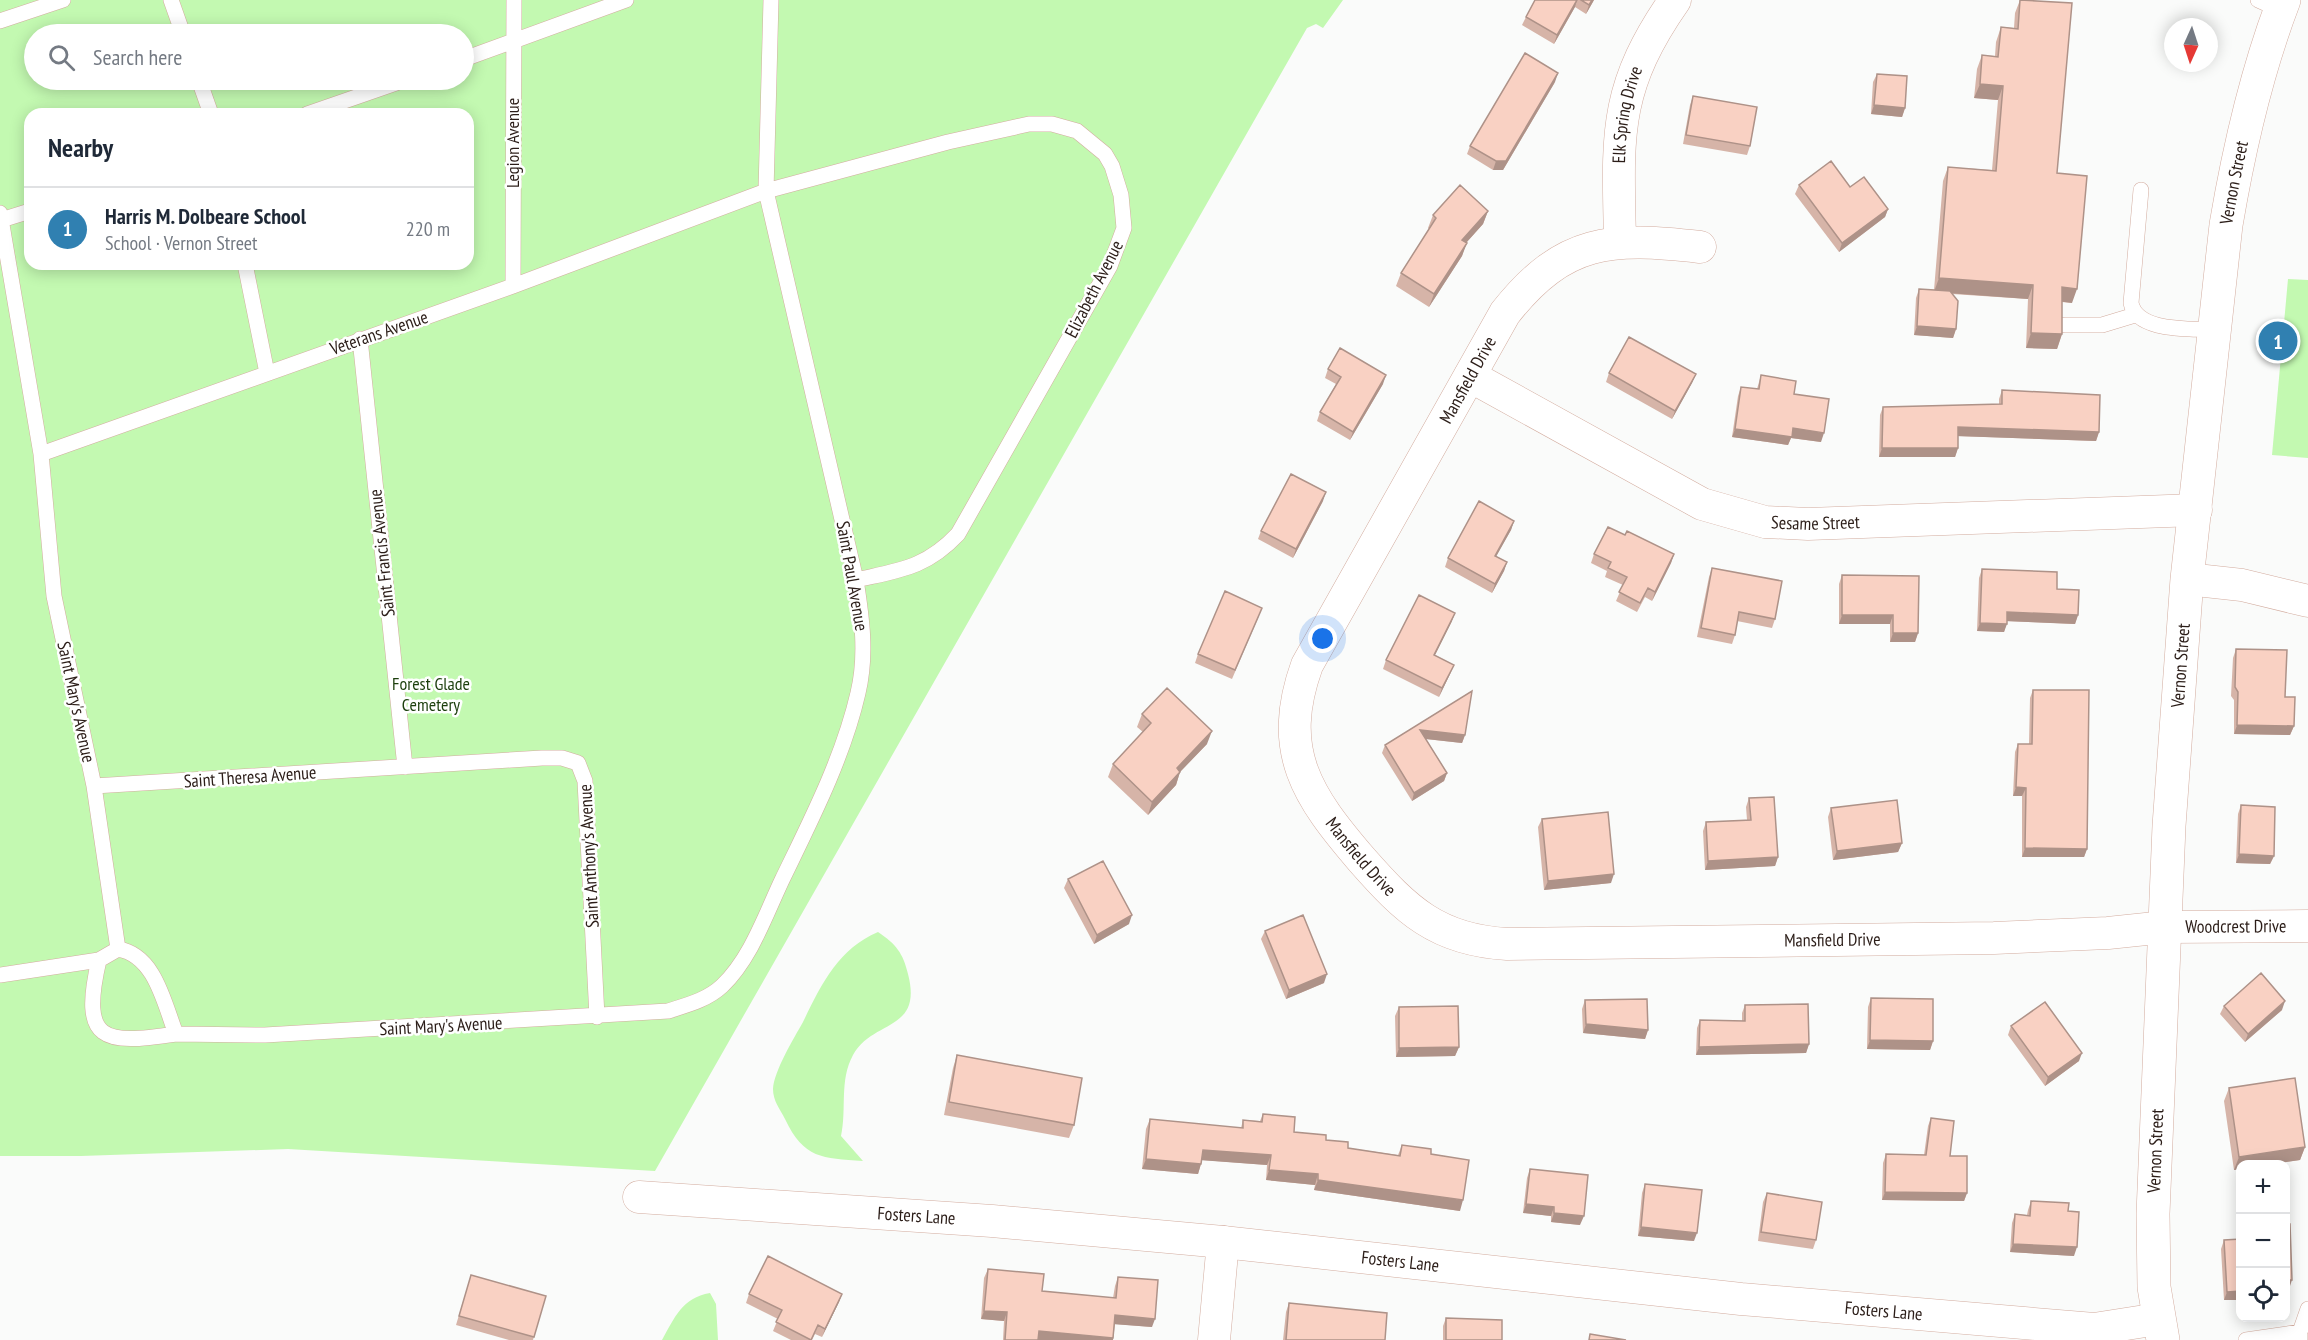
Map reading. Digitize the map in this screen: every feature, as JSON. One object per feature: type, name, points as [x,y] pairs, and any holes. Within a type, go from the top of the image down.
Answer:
[{"type":"main road","name":"Vernon Street","points":[[2161,1330],[2153,1262],[2153,1203],[2164,927],[2187,579],[2226,225],[2235,170],[2274,3]]},
{"type":"street","name":"Elk Spring Drive","points":[[1620,242],[1619,138],[1626,95],[1643,51],[1675,0]]},
{"type":"street","name":"Mansfield Drive","points":[[1700,247],[1644,241],[1599,244],[1558,261],[1523,290],[1505,313],[1315,651],[1302,680],[1296,710],[1298,757],[1314,801],[1390,892],[1411,911],[1451,934],[1470,940],[1507,944],[1994,938],[2108,933],[2164,927]]},
{"type":"street","name":"Sesame Street","points":[[1470,376],[1702,504],[1765,522],[1820,524],[2196,510]]},
{"type":"street","points":[[2187,579],[2242,585],[2308,601]]},
{"type":"street","name":"Woodcrest Drive","points":[[2164,927],[2308,926]]},
{"type":"street","name":"Fosters Lane","points":[[639,1197],[992,1221],[1223,1242],[1686,1293],[2082,1328],[2161,1330]]},
{"type":"street","points":[[1214,1340],[1223,1242]]},
{"type":"lane","points":[[0,21],[63,0]]},
{"type":"lane","points":[[171,0],[179,24]]},
{"type":"lane","name":"Legion Avenue","points":[[513,286],[514,0]]},
{"type":"lane","points":[[474,55],[626,0]]},
{"type":"lane","points":[[766,191],[771,0]]},
{"type":"lane","points":[[203,90],[209,108]]},
{"type":"lane","points":[[324,108],[376,90]]},
{"type":"lane","name":"Elizabeth Avenue","points":[[766,191],[948,142],[1029,124],[1040,124],[1077,132],[1092,141],[1105,154],[1112,166],[1121,195],[1124,228],[1110,266],[958,534],[943,550],[926,562],[856,580]]},
{"type":"lane","points":[[2141,190],[2132,299],[2135,315],[2148,324],[2216,330]]},
{"type":"lane","name":"Veterans Avenue","points":[[41,454],[513,286],[766,191]]},
{"type":"lane","name":"Saint Paul Avenue","points":[[597,1017],[668,1011],[693,1003],[710,996],[736,971],[754,940],[815,811],[844,739],[858,693],[863,660],[863,630],[856,580],[766,191]]},
{"type":"lane","points":[[24,211],[1,216],[41,454]]},
{"type":"lane","points":[[246,270],[267,373]]},
{"type":"lane","points":[[2065,325],[2102,325],[2135,315]]},
{"type":"lane","name":"Saint Francis Avenue","points":[[360,339],[405,767]]},
{"type":"lane","name":"Saint Mary's Avenue","points":[[41,454],[54,596],[94,786],[118,949]]},
{"type":"lane","name":"Saint Anthony's Avenue","points":[[405,767],[542,758],[562,758],[578,763],[585,781],[597,1017]]},
{"type":"lane","name":"Saint Theresa Avenue","points":[[94,786],[405,767]]},
{"type":"lane","points":[[0,975],[99,960],[118,949],[132,952],[144,961],[161,994],[176,1034]]},
{"type":"lane","name":"Saint Mary's Avenue","points":[[99,960],[94,981],[93,1011],[98,1028],[113,1038],[131,1041],[176,1034],[265,1035],[597,1017]]},
{"type":"lane","points":[[2246,1340],[2300,1336],[2308,1309]]},
{"type":"green space","name":"Forest Glade Cemetery","points":[[0,0],[1343,0],[1323,28],[1316,24],[1307,28],[655,1171],[288,1149],[81,1156],[0,1156]]},
{"type":"green space","points":[[2288,279],[2308,280],[2308,458],[2272,455]]},
{"type":"green space","points":[[878,932],[894,945],[904,960],[911,993],[909,1006],[894,1023],[872,1035],[862,1044],[853,1055],[846,1075],[841,1136],[863,1161],[825,1157],[807,1149],[792,1132],[775,1101],[774,1082],[785,1055],[832,970],[852,948]]},
{"type":"green space","points":[[710,1293],[716,1304],[718,1340],[662,1340],[686,1304]]},
{"type":"building","points":[[1535,0],[1577,0],[1557,35],[1526,17]]},
{"type":"building","points":[[1581,0],[1592,0],[1589,5]]},
{"type":"building","points":[[2020,0],[2072,3],[2057,173],[2087,176],[2077,289],[2062,287],[2062,334],[2031,333],[2033,285],[1939,278],[1948,167],[1996,171],[2003,86],[1980,84],[1982,55],[1998,57],[2001,27],[2018,29]]},
{"type":"building","points":[[1525,53],[1558,73],[1506,161],[1496,161],[1470,146]]},
{"type":"building","points":[[1877,74],[1907,76],[1905,108],[1874,105]]},
{"type":"building","points":[[1693,96],[1757,107],[1750,146],[1686,135]]},
{"type":"building","points":[[1831,161],[1850,187],[1864,177],[1888,209],[1842,243],[1799,185]]},
{"type":"building","points":[[1460,185],[1488,211],[1462,240],[1467,243],[1434,294],[1401,273],[1436,218],[1433,215]]},
{"type":"building","points":[[1919,289],[1950,291],[1958,301],[1956,329],[1917,326]]},
{"type":"building","points":[[1629,337],[1696,374],[1675,411],[1609,373]]},
{"type":"building","points":[[1340,348],[1386,375],[1353,432],[1320,412],[1341,377],[1328,369]]},
{"type":"building","points":[[1761,375],[1796,381],[1794,394],[1829,399],[1824,433],[1793,428],[1792,437],[1735,429],[1741,387],[1759,389]]},
{"type":"building","points":[[2002,390],[2100,395],[2099,432],[1958,427],[1958,448],[1882,448],[1883,407],[2002,404]]},
{"type":"building","points":[[1291,474],[1326,492],[1296,549],[1261,531]]},
{"type":"building","points":[[1479,501],[1514,521],[1495,556],[1507,562],[1495,584],[1448,558]]},
{"type":"building","points":[[1608,527],[1625,535],[1627,531],[1674,554],[1655,592],[1648,588],[1640,603],[1619,592],[1627,577],[1608,568],[1611,562],[1594,554]]},
{"type":"building","points":[[1712,568],[1782,581],[1775,619],[1739,612],[1735,635],[1701,628]]},
{"type":"building","points":[[1982,569],[2057,572],[2057,589],[2079,590],[2078,615],[2007,612],[2007,624],[1980,623]]},
{"type":"building","points":[[1842,575],[1919,576],[1918,633],[1893,633],[1893,615],[1842,615]]},
{"type":"building","points":[[1225,591],[1262,608],[1235,670],[1198,654]]},
{"type":"building","points":[[1419,595],[1455,613],[1434,655],[1454,665],[1442,688],[1386,660]]},
{"type":"building","points":[[2236,649],[2287,650],[2285,697],[2295,697],[2294,726],[2237,725]]},
{"type":"building","points":[[1167,688],[1212,731],[1177,768],[1180,772],[1152,802],[1113,764],[1151,723],[1142,714]]},
{"type":"building","points":[[2033,690],[2089,690],[2087,849],[2025,848],[2026,788],[2016,787],[2018,744],[2032,744]]},
{"type":"building","points":[[1472,691],[1465,735],[1420,730],[1447,773],[1414,793],[1385,745]]},
{"type":"building","points":[[1774,797],[1778,857],[1708,861],[1706,822],[1751,820],[1749,798]]},
{"type":"building","points":[[1897,800],[1902,843],[1837,851],[1831,808]]},
{"type":"building","points":[[2241,805],[2275,807],[2274,856],[2239,854]]},
{"type":"building","points":[[1608,812],[1614,874],[1548,881],[1542,819]]},
{"type":"building","points":[[1103,861],[1132,915],[1097,935],[1068,879]]},
{"type":"building","points":[[1303,915],[1327,974],[1289,990],[1265,931]]},
{"type":"building","points":[[2261,973],[2285,1001],[2248,1034],[2224,1006]]},
{"type":"building","points":[[1871,998],[1933,999],[1933,1041],[1870,1040]]},
{"type":"building","points":[[1647,999],[1648,1030],[1586,1024],[1585,1000]]},
{"type":"building","points":[[2045,1002],[2082,1053],[2048,1077],[2011,1026]]},
{"type":"building","points":[[1808,1004],[1809,1044],[1699,1047],[1700,1020],[1745,1021],[1745,1005]]},
{"type":"building","points":[[1458,1006],[1459,1047],[1399,1048],[1399,1007]]},
{"type":"building","points":[[957,1055],[1082,1078],[1074,1125],[949,1102]]},
{"type":"building","points":[[2295,1078],[2305,1147],[2239,1157],[2229,1088]]},
{"type":"building","points":[[1263,1114],[1295,1117],[1294,1132],[1326,1135],[1326,1140],[1348,1142],[1348,1148],[1400,1156],[1402,1145],[1431,1149],[1431,1154],[1469,1160],[1463,1200],[1318,1180],[1318,1174],[1269,1170],[1271,1155],[1203,1150],[1201,1164],[1146,1159],[1150,1119],[1243,1128],[1243,1120],[1262,1122]]},
{"type":"building","points":[[1931,1118],[1954,1121],[1950,1156],[1967,1156],[1967,1193],[1885,1192],[1886,1154],[1926,1155]]},
{"type":"building","points":[[1530,1169],[1588,1175],[1584,1216],[1554,1213],[1554,1207],[1526,1204]]},
{"type":"building","points":[[1645,1184],[1702,1190],[1697,1233],[1641,1227]]},
{"type":"building","points":[[1767,1193],[1822,1202],[1816,1240],[1761,1232]]},
{"type":"building","points":[[2031,1201],[2069,1203],[2068,1211],[2079,1212],[2077,1247],[2013,1244],[2015,1214],[2030,1216]]},
{"type":"building","points":[[2290,1224],[2292,1280],[2290,1280]]},
{"type":"building","points":[[2236,1239],[2236,1291],[2227,1292],[2224,1240]]},
{"type":"building","points":[[768,1256],[842,1294],[825,1329],[818,1325],[811,1340],[776,1322],[782,1310],[749,1294]]},
{"type":"building","points":[[988,1269],[1044,1274],[1042,1291],[1116,1298],[1118,1277],[1158,1280],[1155,1319],[1115,1315],[1113,1338],[1039,1331],[1038,1340],[1005,1340],[1007,1312],[984,1311]]},
{"type":"building","points":[[471,1275],[546,1296],[534,1337],[459,1316]]},
{"type":"building","points":[[1289,1303],[1387,1313],[1385,1340],[1286,1340]]},
{"type":"building","points":[[1446,1318],[1502,1320],[1502,1340],[1446,1340]]},
{"type":"building","points":[[1590,1334],[1626,1340],[1589,1340]]},
{"type":"place","name":"Harris M. Dolbeare School","points":[[2278,341]]}]
